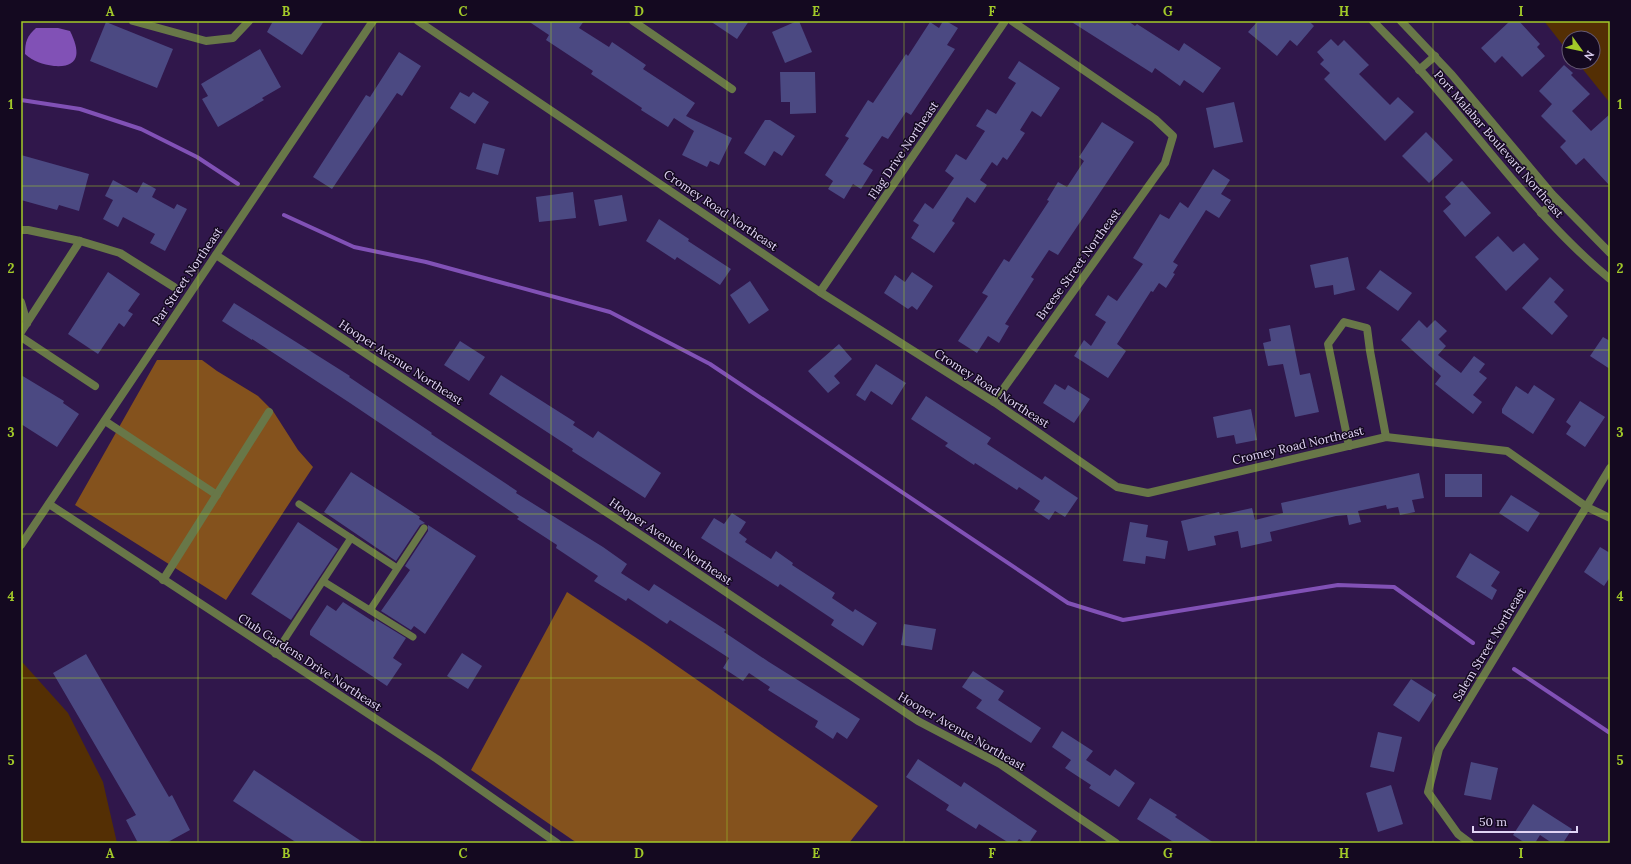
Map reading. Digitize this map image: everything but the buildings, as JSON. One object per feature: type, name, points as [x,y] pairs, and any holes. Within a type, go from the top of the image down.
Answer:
[{"type":"street","points":[[133,21],[206,41],[233,38],[248,21]]},
{"type":"street","name":"Par Street Northeast","points":[[21,545],[373,21]]},
{"type":"street","name":"Cromey Road Northeast","points":[[418,21],[820,292],[994,402],[1117,487],[1148,493],[1386,437],[1507,451],[1587,507],[1610,518]]},
{"type":"street","points":[[634,21],[732,89]]},
{"type":"street","name":"Flag Drive Northeast","points":[[820,292],[1005,21]]},
{"type":"street","name":"Breese Street Northeast","points":[[994,402],[1165,163],[1173,136],[1155,119],[1012,21]]},
{"type":"street","name":"Port Malabar Boulevard Northeast","points":[[1373,21],[1438,90],[1541,214],[1570,244],[1610,279]]},
{"type":"street","name":"Port Malabar Boulevard Northeast","points":[[1401,21],[1452,75],[1557,200],[1610,253]]},
{"type":"street","points":[[1419,70],[1434,56]]},
{"type":"street","points":[[1541,214],[1557,200]]},
{"type":"street","points":[[21,230],[28,230],[80,241],[120,253],[174,287]]},
{"type":"street","points":[[21,332],[80,241]]},
{"type":"street","name":"Hooper Avenue Northeast","points":[[216,254],[650,541],[918,721],[1000,764],[1116,843]]},
{"type":"street","points":[[21,302],[27,324]]},
{"type":"street","points":[[1349,446],[1328,344],[1344,322],[1367,328],[1386,437]]},
{"type":"street","points":[[21,337],[95,386]]},
{"type":"street","points":[[163,580],[269,412]]},
{"type":"street","points":[[105,421],[217,495]]},
{"type":"street","name":"Salem Street Northeast","points":[[1470,843],[1458,834],[1428,792],[1439,749],[1610,468]]},
{"type":"street","name":"Club Gardens Drive Northeast","points":[[49,504],[275,654],[437,759],[557,843]]},
{"type":"lane","points":[[299,504],[397,568]]},
{"type":"lane","points":[[370,610],[424,528]]},
{"type":"lane","points":[[275,654],[351,538]]},
{"type":"lane","points":[[323,581],[413,637]]},
{"type":"shaded area","points":[[1544,21],[1610,21],[1610,103],[1583,70],[1601,70],[1601,30],[1561,30],[1561,43]]},
{"type":"shaded area","points":[[36,28],[58,28],[70,31],[76,45],[76,57],[74,61],[63,66],[54,66],[38,62],[25,54],[27,40]]},
{"type":"shaded area","points":[[157,360],[202,360],[258,396],[273,411],[298,450],[313,467],[226,600],[75,505]]},
{"type":"shaded area","points":[[567,592],[647,645],[878,806],[849,843],[577,843],[471,770]]},
{"type":"shaded area","points":[[21,663],[23,663],[68,713],[103,782],[117,843],[21,843]]},
{"type":"waterway","points":[[21,100],[80,109],[141,129],[197,157],[238,184]]},
{"type":"waterway","points":[[284,215],[354,247],[426,262],[610,312],[710,364],[1068,603],[1123,620],[1338,585],[1394,587],[1473,643]]},
{"type":"waterway","points":[[1514,669],[1610,733]]}]
